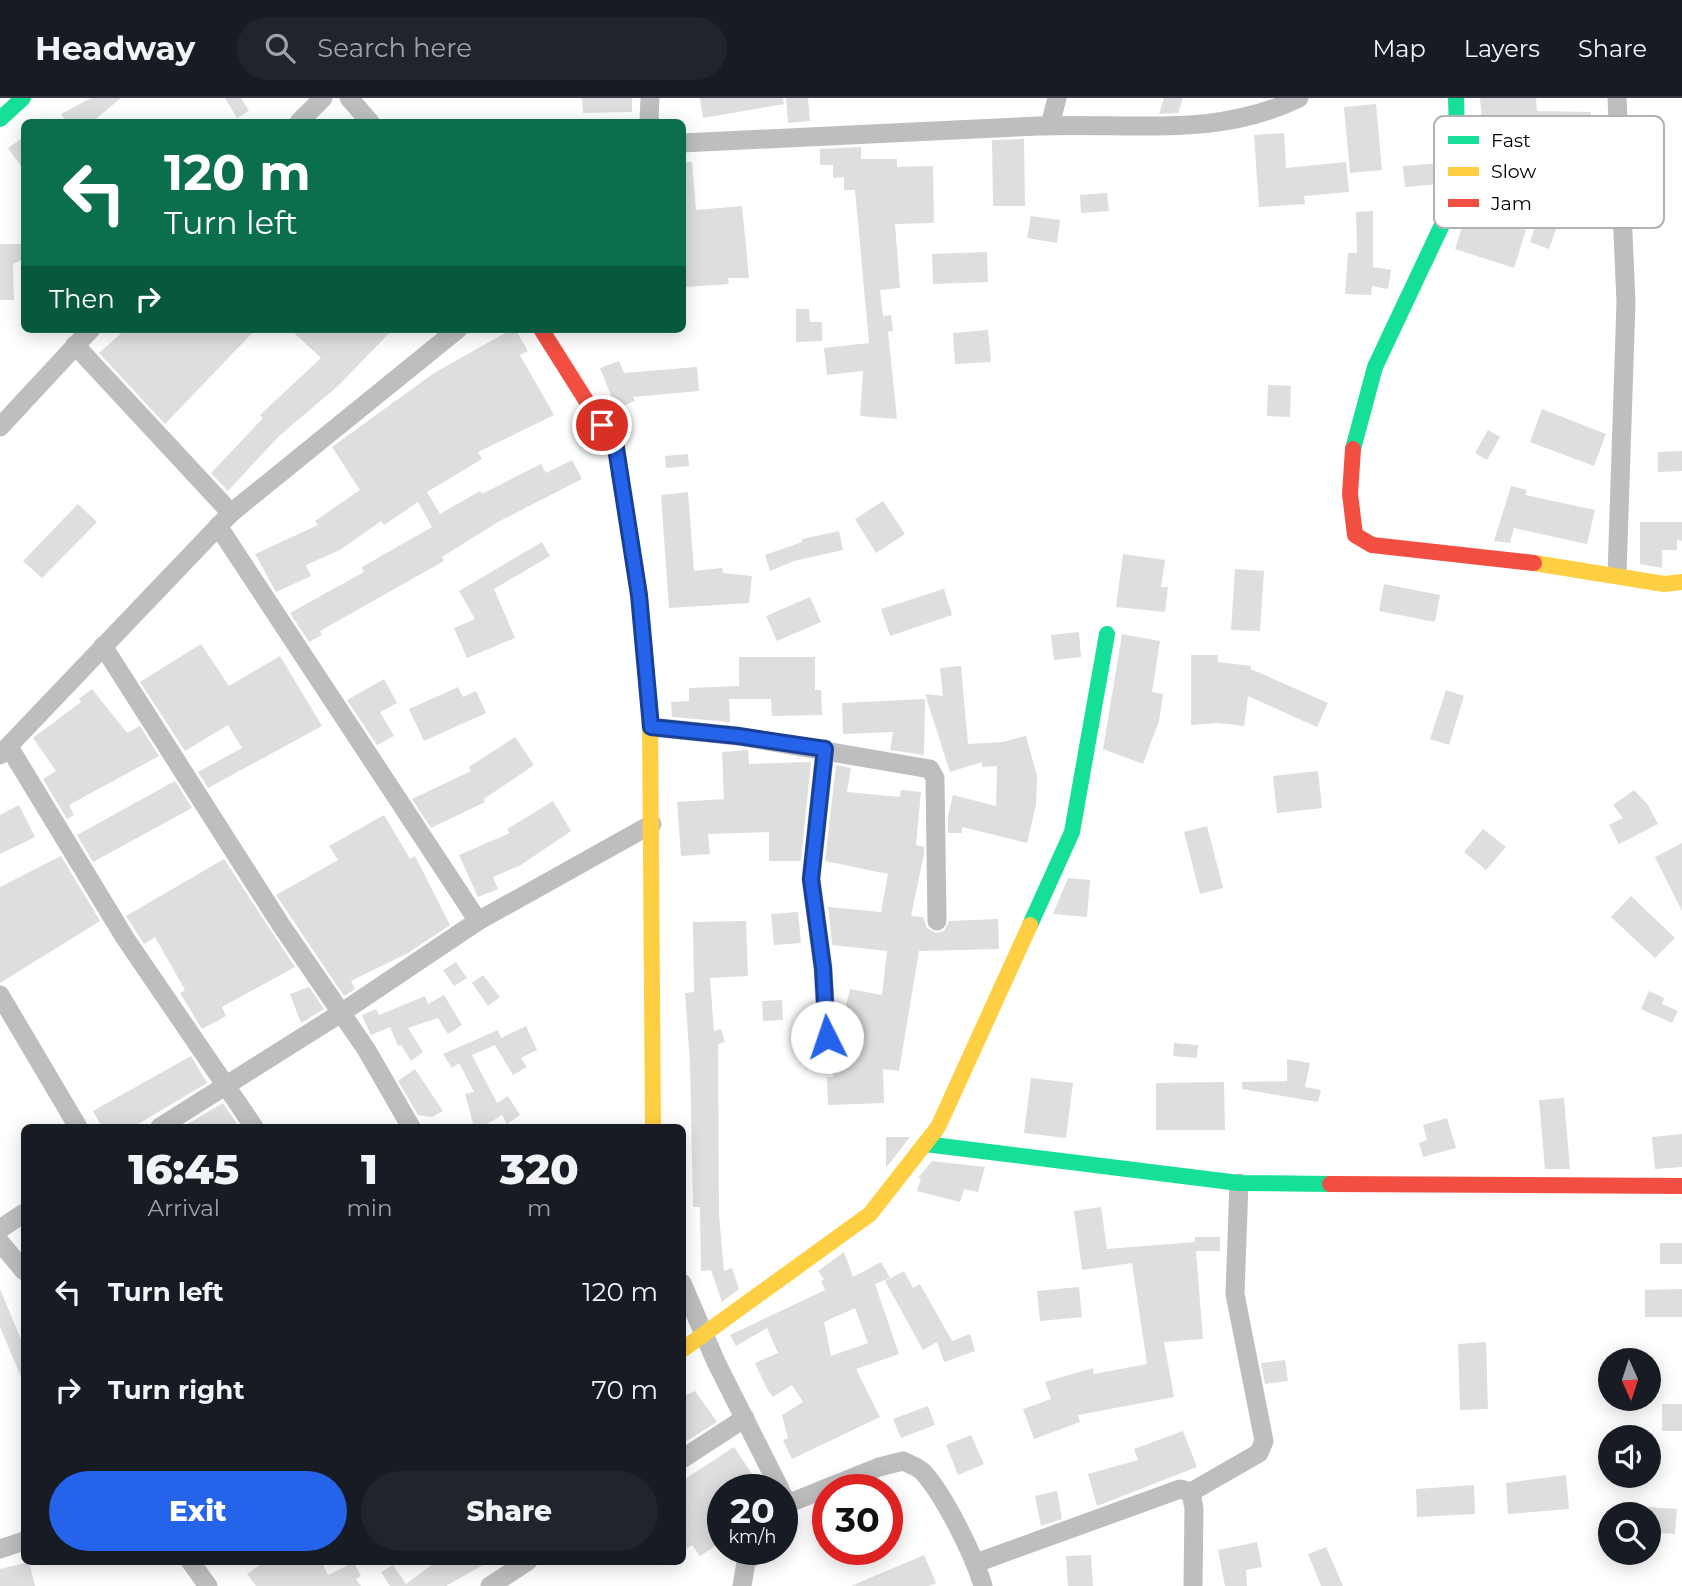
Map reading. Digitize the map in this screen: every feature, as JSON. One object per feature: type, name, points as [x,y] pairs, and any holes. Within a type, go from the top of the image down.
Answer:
[{"type":"street","points":[[0,119],[23,98]]},
{"type":"street","points":[[302,119],[323,98]]},
{"type":"street","points":[[349,98],[367,119]]},
{"type":"street","points":[[649,119],[650,98]]},
{"type":"street","points":[[1050,125],[1057,98]]},
{"type":"street","points":[[686,144],[1050,125],[1212,126],[1258,114],[1299,98]]},
{"type":"street","points":[[1456,98],[1457,116]]},
{"type":"street","points":[[1617,98],[1618,116]]},
{"type":"street","points":[[1440,228],[1385,338],[1353,438],[1350,512],[1355,535],[1372,545],[1506,558],[1664,584],[1682,582]]},
{"type":"street","points":[[1617,575],[1626,302],[1623,228]]},
{"type":"street","points":[[0,427],[87,333]]},
{"type":"street","points":[[252,1124],[125,938],[5,751],[224,519],[453,333]]},
{"type":"street","points":[[544,333],[616,448],[639,595],[651,727],[652,1121]]},
{"type":"street","points":[[75,345],[224,519],[478,921]]},
{"type":"street","points":[[686,1348],[870,1214],[938,1127],[1072,832],[1107,634]]},
{"type":"street","points":[[103,646],[341,1013],[409,1124]]},
{"type":"street","points":[[651,727],[825,749],[930,769],[935,778],[937,921]]},
{"type":"street","points":[[825,749],[811,879],[823,968],[827,1037]]},
{"type":"street","points":[[164,1124],[341,1013],[478,921],[652,824]]},
{"type":"street","points":[[0,995],[76,1124]]},
{"type":"street","points":[[925,1144],[1239,1183],[1682,1186]]},
{"type":"street","points":[[976,1563],[1180,1489],[1191,1492],[1259,1453],[1264,1441],[1235,1294],[1239,1183]]},
{"type":"street","points":[[0,1228],[21,1215]]},
{"type":"street","points":[[0,1242],[21,1267]]},
{"type":"street","points":[[686,1292],[772,1474]]},
{"type":"street","points":[[686,1456],[745,1418]]},
{"type":"street","points":[[798,1492],[903,1461],[922,1471],[976,1563],[983,1586]]},
{"type":"street","points":[[1191,1492],[1194,1509],[1192,1586]]},
{"type":"street","points":[[0,1549],[21,1542]]},
{"type":"street","points":[[193,1565],[208,1586]]},
{"type":"street","points":[[490,1586],[522,1565]]},
{"type":"street","points":[[737,1583],[745,1565]]},
{"type":"building","points":[[91,98],[121,98],[96,119],[64,119],[61,114]]},
{"type":"building","points":[[225,98],[241,98],[249,111],[237,118]]},
{"type":"building","points":[[582,98],[632,98],[632,112],[583,113]]},
{"type":"building","points":[[700,98],[783,98],[784,104],[703,118]]},
{"type":"building","points":[[786,98],[808,98],[810,121],[788,123]]},
{"type":"building","points":[[1164,98],[1183,98],[1178,113],[1159,114]]},
{"type":"building","points":[[1480,98],[1536,98],[1537,111],[1591,112],[1591,116],[1482,116]]},
{"type":"building","points":[[1376,104],[1382,170],[1350,173],[1344,107]]},
{"type":"building","points":[[1284,133],[1286,168],[1346,162],[1349,192],[1304,196],[1305,204],[1259,207],[1254,135]]},
{"type":"building","points":[[21,139],[21,166],[8,148]]},
{"type":"building","points":[[1024,139],[1025,206],[993,206],[992,140]]},
{"type":"building","points":[[861,147],[861,159],[897,159],[897,167],[933,166],[934,223],[895,224],[900,288],[880,290],[883,316],[891,315],[893,331],[888,332],[897,419],[860,416],[863,371],[827,375],[824,348],[869,343],[855,190],[844,190],[844,177],[833,178],[833,165],[820,165],[820,149]]},
{"type":"building","points":[[686,162],[692,162],[696,210],[742,206],[749,278],[728,278],[729,284],[686,287]]},
{"type":"building","points":[[1434,164],[1434,184],[1405,187],[1403,166]]},
{"type":"building","points":[[1107,193],[1109,211],[1081,213],[1080,195]]},
{"type":"building","points":[[1373,211],[1373,267],[1391,270],[1388,289],[1372,286],[1371,295],[1345,294],[1348,253],[1357,253],[1356,212]]},
{"type":"building","points":[[1031,216],[1060,220],[1057,243],[1027,238]]},
{"type":"building","points":[[1462,228],[1526,230],[1514,268],[1455,249]]},
{"type":"building","points":[[1535,228],[1556,228],[1549,249],[1530,242]]},
{"type":"building","points":[[0,244],[21,244],[21,260],[13,264],[14,300],[0,300]]},
{"type":"building","points":[[987,252],[988,282],[933,284],[932,254]]},
{"type":"building","points":[[796,309],[809,309],[810,322],[822,322],[822,341],[796,342]]},
{"type":"building","points":[[988,330],[991,362],[955,364],[953,333]]},
{"type":"building","points":[[122,333],[252,333],[165,424],[99,353]]},
{"type":"building","points":[[294,333],[389,333],[338,386],[279,436],[228,491],[211,473],[263,418],[260,415],[321,358]]},
{"type":"building","points":[[505,333],[517,333],[528,351],[520,355],[554,415],[478,452],[482,459],[427,492],[440,514],[480,491],[482,494],[541,464],[546,473],[572,460],[582,479],[498,522],[442,557],[444,561],[320,631],[322,635],[309,642],[290,613],[364,572],[362,567],[432,527],[418,502],[384,525],[381,521],[340,550],[306,565],[311,576],[276,592],[255,554],[318,525],[315,521],[360,490],[332,447],[434,373]]},
{"type":"building","points":[[619,361],[624,373],[697,367],[699,391],[633,397],[635,401],[616,408],[600,368]]},
{"type":"building","points":[[1268,385],[1291,386],[1290,417],[1267,416]]},
{"type":"building","points":[[1542,409],[1606,434],[1594,466],[1530,442]]},
{"type":"building","points":[[1488,430],[1500,437],[1487,460],[1475,453]]},
{"type":"building","points":[[1682,451],[1682,471],[1658,472],[1658,452]]},
{"type":"building","points":[[688,454],[689,466],[666,468],[665,456]]},
{"type":"building","points":[[1511,486],[1527,490],[1525,495],[1595,510],[1587,544],[1514,528],[1510,543],[1494,541]]},
{"type":"building","points":[[688,492],[694,571],[722,568],[723,573],[752,576],[749,603],[669,608],[661,495]]},
{"type":"building","points":[[883,501],[905,534],[876,553],[855,519]]},
{"type":"building","points":[[78,504],[97,522],[42,578],[23,561]]},
{"type":"building","points":[[1640,522],[1682,522],[1682,541],[1677,539],[1677,550],[1662,550],[1662,568],[1640,564]]},
{"type":"building","points":[[839,531],[843,550],[794,561],[770,571],[765,555],[802,542],[802,539]]},
{"type":"building","points":[[542,542],[550,556],[494,589],[515,638],[467,658],[454,628],[475,619],[459,591]]},
{"type":"building","points":[[1123,554],[1165,560],[1161,587],[1168,587],[1165,612],[1116,607]]},
{"type":"building","points":[[1235,569],[1264,571],[1260,631],[1231,630]]},
{"type":"building","points":[[1384,584],[1440,595],[1435,622],[1379,611]]},
{"type":"building","points":[[944,589],[952,615],[890,636],[881,609]]},
{"type":"building","points":[[810,597],[821,622],[777,641],[766,616]]},
{"type":"building","points":[[1079,632],[1081,657],[1054,660],[1051,635]]},
{"type":"building","points":[[1122,634],[1160,641],[1152,692],[1163,694],[1159,721],[1143,764],[1103,749]]},
{"type":"building","points":[[201,644],[229,686],[280,656],[322,726],[208,788],[198,772],[242,748],[228,725],[185,751],[140,682]]},
{"type":"building","points":[[1191,655],[1218,655],[1218,662],[1251,666],[1251,669],[1328,703],[1317,727],[1248,696],[1244,726],[1218,723],[1191,725]]},
{"type":"building","points":[[739,657],[815,657],[815,690],[821,690],[822,715],[772,716],[771,699],[729,699],[730,722],[672,717],[671,702],[689,701],[689,688],[739,686]]},
{"type":"building","points":[[961,666],[968,744],[1003,742],[1026,736],[1037,776],[1036,805],[1027,843],[962,827],[962,833],[948,833],[948,816],[953,795],[996,806],[997,766],[982,767],[982,762],[950,772],[925,694],[943,696],[940,668]]},
{"type":"building","points":[[384,679],[397,703],[380,712],[394,736],[377,745],[347,700]]},
{"type":"building","points":[[458,687],[463,697],[476,691],[486,713],[424,741],[409,709]]},
{"type":"building","points":[[92,689],[127,733],[140,726],[159,756],[69,805],[74,815],[67,819],[43,779],[56,771],[33,738],[81,702],[79,699]]},
{"type":"building","points":[[1446,690],[1464,696],[1449,745],[1430,739]]},
{"type":"building","points":[[925,699],[924,755],[890,750],[893,732],[843,734],[842,703]]},
{"type":"building","points":[[515,737],[534,765],[484,799],[485,802],[431,828],[412,799],[471,771],[469,767]]},
{"type":"building","points":[[748,750],[749,764],[811,762],[801,861],[769,861],[769,832],[708,834],[710,854],[681,856],[677,802],[724,799],[722,752]]},
{"type":"building","points":[[836,765],[851,768],[847,792],[900,797],[901,790],[921,792],[916,845],[924,847],[924,854],[911,916],[923,917],[927,928],[936,933],[944,931],[949,921],[998,919],[999,949],[919,951],[899,1071],[883,1069],[884,1103],[828,1105],[827,1077],[833,1077],[836,1045],[850,989],[882,995],[887,951],[832,945],[828,907],[881,912],[888,874],[825,861]]},
{"type":"building","points":[[1318,771],[1322,808],[1277,813],[1273,776]]},
{"type":"building","points":[[175,781],[192,808],[93,862],[77,835]]},
{"type":"building","points":[[1634,790],[1648,805],[1658,824],[1619,844],[1609,825],[1623,818],[1613,805]]},
{"type":"building","points":[[553,801],[571,831],[521,865],[493,877],[498,889],[478,897],[459,855],[510,833],[507,829]]},
{"type":"building","points":[[19,805],[35,837],[0,854],[0,815]]},
{"type":"building","points":[[384,815],[410,859],[415,856],[450,925],[408,953],[351,981],[355,989],[344,996],[276,895],[338,860],[329,846]]},
{"type":"building","points":[[1207,826],[1223,888],[1200,894],[1184,832]]},
{"type":"building","points":[[1483,829],[1506,847],[1486,870],[1464,852]]},
{"type":"building","points":[[1682,843],[1682,911],[1655,857]]},
{"type":"building","points":[[61,856],[100,921],[0,983],[0,887]]},
{"type":"building","points":[[224,859],[295,967],[222,1007],[226,1016],[202,1029],[180,993],[185,990],[155,937],[144,944],[126,916]]},
{"type":"building","points":[[1068,878],[1090,880],[1087,917],[1053,914]]},
{"type":"building","points":[[1631,896],[1675,938],[1655,958],[1611,917]]},
{"type":"building","points":[[798,912],[801,943],[774,945],[771,914]]},
{"type":"building","points":[[746,921],[748,976],[710,978],[714,1031],[721,1029],[725,1042],[718,1044],[719,1215],[724,1271],[732,1268],[739,1289],[722,1302],[711,1270],[701,1271],[700,1207],[693,1207],[690,1063],[685,993],[694,992],[693,922]]},
{"type":"building","points":[[456,962],[467,978],[454,986],[443,970]]},
{"type":"building","points":[[483,975],[500,997],[488,1006],[472,983]]},
{"type":"building","points":[[309,987],[324,1009],[301,1023],[290,994]]},
{"type":"building","points":[[1649,991],[1664,998],[1662,1004],[1678,1011],[1672,1023],[1641,1009]]},
{"type":"building","points":[[444,995],[462,1025],[448,1034],[438,1018],[408,1028],[423,1052],[411,1061],[401,1045],[398,1046],[390,1027],[371,1035],[362,1015],[376,1009],[379,1015],[425,996],[428,1004]]},
{"type":"building","points":[[782,1000],[783,1020],[763,1021],[762,1001]]},
{"type":"building","points":[[526,1026],[537,1050],[521,1058],[527,1067],[513,1075],[495,1045],[472,1055],[497,1103],[508,1096],[520,1115],[507,1124],[502,1115],[487,1124],[473,1124],[465,1094],[474,1092],[459,1063],[452,1068],[443,1054],[498,1030],[501,1038]]},
{"type":"building","points":[[1174,1043],[1198,1045],[1197,1058],[1173,1056]]},
{"type":"building","points":[[191,1056],[207,1083],[138,1124],[100,1124],[93,1111]]},
{"type":"building","points":[[1287,1059],[1310,1063],[1305,1087],[1321,1090],[1318,1102],[1242,1089],[1242,1082],[1287,1081]]},
{"type":"building","points":[[415,1069],[443,1111],[432,1117],[418,1115],[398,1081]]},
{"type":"building","points":[[1031,1078],[1073,1083],[1066,1138],[1024,1133]]},
{"type":"building","points":[[1224,1082],[1225,1130],[1156,1130],[1156,1083]]},
{"type":"building","points":[[1564,1098],[1570,1169],[1545,1169],[1539,1100]]},
{"type":"building","points":[[223,1103],[237,1124],[188,1124]]},
{"type":"building","points":[[1447,1118],[1456,1148],[1423,1157],[1419,1143],[1427,1140],[1423,1125]]},
{"type":"building","points":[[1682,1134],[1682,1167],[1655,1169],[1652,1137]]},
{"type":"building","points":[[886,1137],[910,1137],[886,1168]]},
{"type":"building","points":[[932,1161],[985,1167],[978,1192],[964,1189],[960,1202],[917,1191],[921,1178],[918,1178]]},
{"type":"building","points":[[1101,1207],[1107,1249],[1195,1242],[1195,1237],[1220,1237],[1220,1251],[1196,1251],[1203,1339],[1164,1342],[1174,1397],[1078,1415],[1080,1422],[1034,1439],[1023,1409],[1051,1399],[1045,1382],[1093,1368],[1094,1374],[1147,1364],[1132,1263],[1082,1270],[1074,1211]]},
{"type":"building","points":[[1660,1243],[1682,1243],[1682,1264],[1660,1264]]},
{"type":"building","points":[[844,1252],[853,1277],[881,1262],[890,1278],[875,1284],[899,1354],[856,1369],[880,1417],[792,1459],[783,1440],[788,1438],[782,1415],[803,1402],[792,1385],[773,1397],[767,1389],[755,1363],[778,1353],[767,1328],[736,1346],[730,1335],[825,1290],[821,1281],[824,1279],[818,1271]],"holes":[[[855,1308],[868,1343],[831,1356],[824,1322]]]},
{"type":"building","points":[[904,1271],[913,1288],[920,1284],[952,1341],[970,1334],[975,1351],[944,1362],[937,1342],[923,1350],[885,1281]]},
{"type":"building","points":[[1079,1287],[1082,1317],[1040,1321],[1037,1291]]},
{"type":"building","points":[[0,1289],[21,1340],[21,1377],[0,1327]]},
{"type":"building","points":[[1682,1289],[1682,1317],[1645,1317],[1645,1290]]},
{"type":"building","points":[[1486,1342],[1488,1409],[1460,1410],[1458,1344]]},
{"type":"building","points":[[1285,1360],[1288,1381],[1265,1384],[1261,1363]]},
{"type":"building","points":[[695,1391],[717,1422],[686,1441],[686,1395]]},
{"type":"building","points":[[1662,1404],[1682,1404],[1682,1431],[1662,1431]]},
{"type":"building","points":[[928,1406],[935,1425],[901,1438],[893,1419]]},
{"type":"building","points":[[1183,1431],[1197,1467],[1097,1506],[1088,1474],[1138,1460],[1134,1449]]},
{"type":"building","points":[[971,1435],[984,1464],[958,1475],[946,1445]]},
{"type":"building","points":[[734,1447],[752,1474],[707,1474],[707,1551],[700,1556],[692,1545],[686,1549],[686,1478]]},
{"type":"building","points":[[1566,1475],[1569,1509],[1508,1514],[1506,1483]]},
{"type":"building","points":[[1474,1485],[1475,1514],[1417,1517],[1416,1489]]},
{"type":"building","points":[[1057,1491],[1062,1519],[1041,1526],[1035,1496]]},
{"type":"building","points":[[1661,1508],[1677,1509],[1675,1534],[1661,1533]]},
{"type":"building","points":[[1257,1542],[1262,1567],[1246,1570],[1247,1586],[1225,1586],[1218,1550]]},
{"type":"building","points":[[1326,1547],[1343,1586],[1321,1586],[1308,1554]]},
{"type":"building","points":[[924,1555],[936,1583],[929,1586],[851,1586],[903,1565]]},
{"type":"building","points":[[1091,1555],[1093,1586],[1068,1586],[1066,1556]]},
{"type":"building","points":[[21,1564],[30,1565],[35,1586],[0,1586],[0,1569]]},
{"type":"building","points":[[259,1565],[323,1565],[328,1575],[348,1565],[356,1565],[361,1576],[356,1579],[361,1586],[256,1586],[247,1574]]},
{"type":"building","points":[[393,1565],[406,1584],[432,1565],[483,1565],[446,1586],[390,1586],[381,1572]]},
{"type":"traffic: fast","points":[[0,119],[23,98]]},
{"type":"traffic: fast","points":[[1456,98],[1457,116]]},
{"type":"traffic: fast","points":[[1353,449],[1375,367],[1441,228]]},
{"type":"traffic: fast","points":[[1030,925],[1072,832],[1107,634]]},
{"type":"traffic: fast","points":[[925,1144],[1239,1183],[1330,1184]]},
{"type":"traffic: slow","points":[[1534,563],[1664,584],[1682,582]]},
{"type":"traffic: slow","points":[[650,721],[653,1124]]},
{"type":"traffic: slow","points":[[686,1347],[870,1214],[938,1127],[1030,925]]},
{"type":"traffic: jam","points":[[544,333],[616,448],[639,595],[650,721]]},
{"type":"traffic: jam","points":[[1353,449],[1350,494],[1355,535],[1372,545],[1534,563]]},
{"type":"traffic: jam","points":[[1330,1184],[1682,1186]]},
{"type":"route","points":[[602,425],[616,448],[639,595],[651,727],[825,749],[811,879],[823,968],[827,1037]]}]
